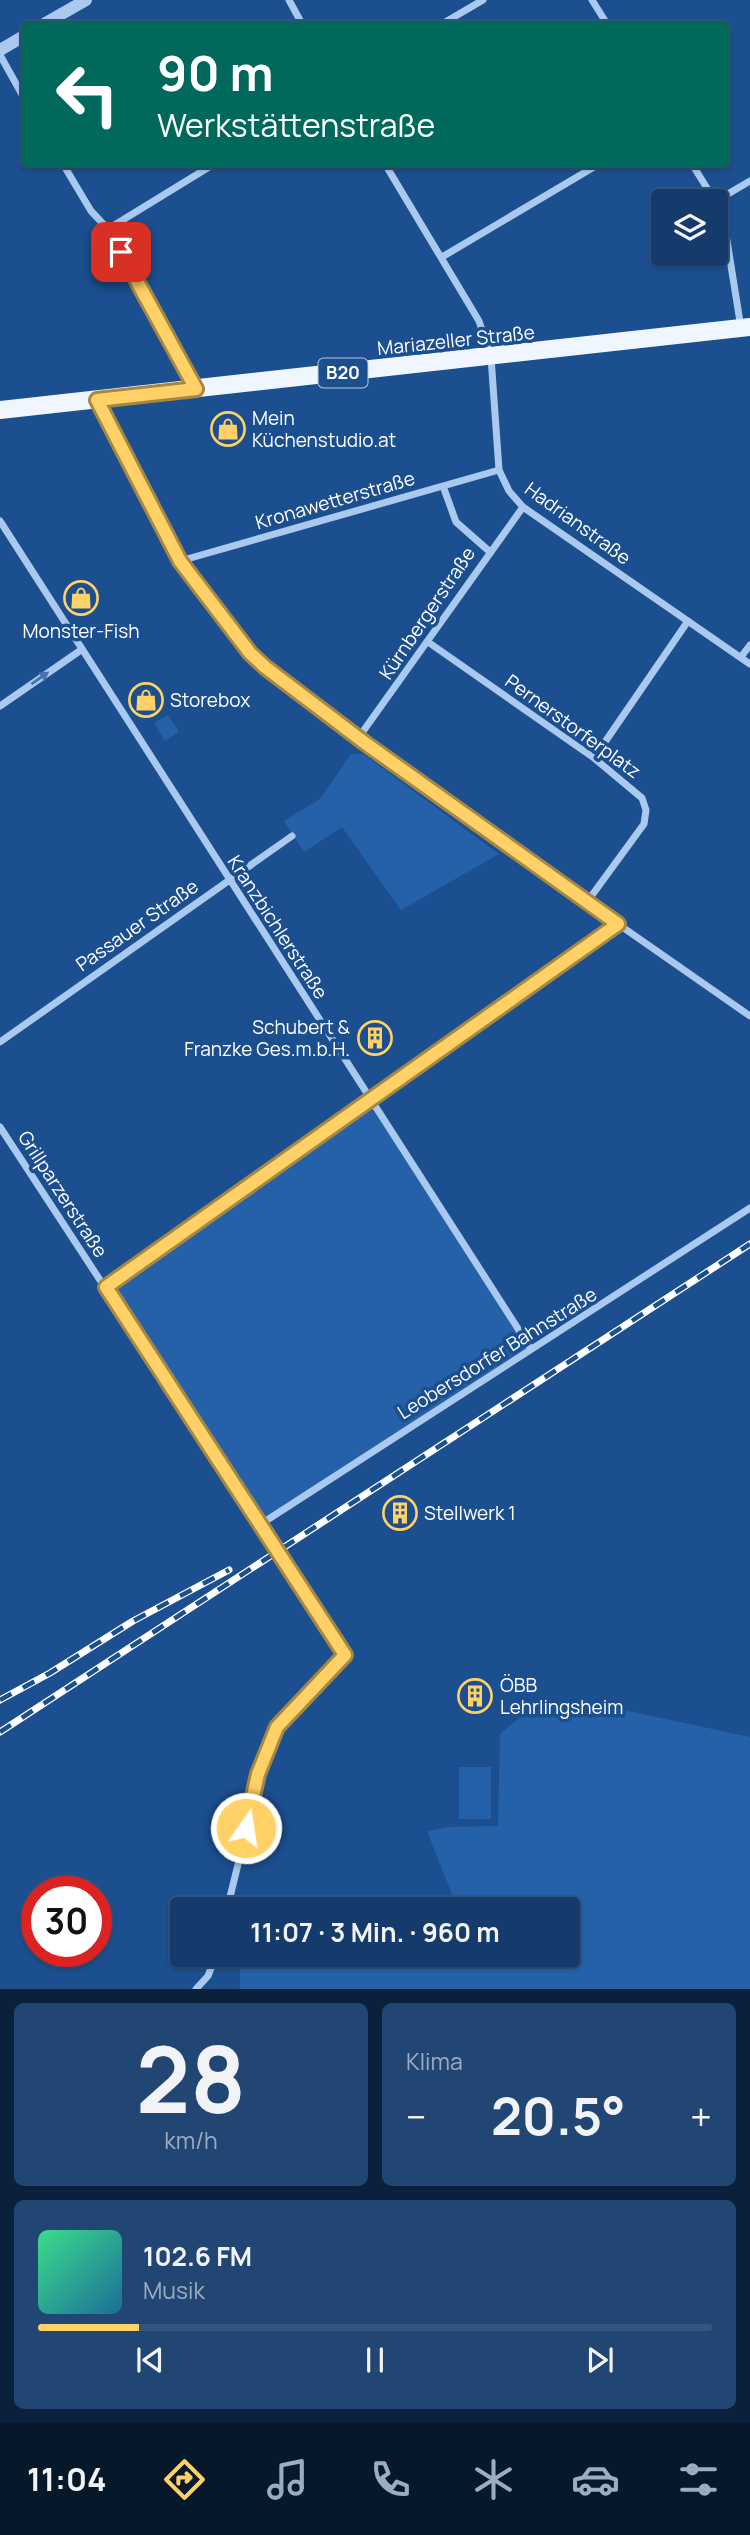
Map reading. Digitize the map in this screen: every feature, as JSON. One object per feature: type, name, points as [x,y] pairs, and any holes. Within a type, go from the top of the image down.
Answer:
[{"type":"main road","name":"Mariazeller Straße","points":[[0,410],[746,328]]},
{"type":"street","points":[[49,21],[86,0]]},
{"type":"street","points":[[289,0],[300,21]]},
{"type":"street","points":[[447,21],[483,0]]},
{"type":"street","points":[[592,0],[605,21]]},
{"type":"street","points":[[0,50],[21,38]]},
{"type":"street","points":[[0,55],[21,93]]},
{"type":"street","points":[[65,168],[91,211],[108,229],[196,389]]},
{"type":"street","points":[[108,229],[207,168]]},
{"type":"street","name":"Hadrianstraße","points":[[387,168],[479,321],[491,357],[499,470],[509,491],[523,507],[750,663]]},
{"type":"street","points":[[442,257],[592,168]]},
{"type":"street","points":[[694,168],[707,189]]},
{"type":"street","points":[[728,194],[750,181]]},
{"type":"street","points":[[728,241],[746,328]]},
{"type":"street","points":[[97,400],[180,561],[265,667],[587,902],[750,1016]]},
{"type":"street","name":"Kronawetterstraße","points":[[180,561],[499,470]]},
{"type":"street","points":[[443,486],[456,522],[489,551]]},
{"type":"street","name":"Kürnbergerstraße","points":[[359,737],[428,642],[489,551],[523,507]]},
{"type":"street","name":"Kranzbichlerstraße","points":[[0,521],[531,1349]]},
{"type":"street","points":[[594,758],[688,621]]},
{"type":"street","name":"Pernerstorferplatz","points":[[428,642],[594,758],[642,797],[646,810],[644,824],[587,902]]},
{"type":"street","points":[[741,657],[750,645]]},
{"type":"street","points":[[0,705],[81,650]]},
{"type":"street","name":"Passauer Straße","points":[[0,1042],[292,836]]},
{"type":"street","points":[[106,1287],[372,1101],[618,924]]},
{"type":"street","name":"Grillparzerstraße","points":[[0,1126],[345,1655],[292,1708],[277,1727],[267,1747],[229,1897]]},
{"type":"street","name":"Leobersdorfer Bahnstraße","points":[[261,1524],[750,1208]]},
{"type":"street","points":[[196,1989],[208,1976],[211,1967]]},
{"type":"shaded area","points":[[168,715],[179,732],[165,741],[154,723]]},
{"type":"shaded area","points":[[351,754],[363,754],[499,854],[401,910],[342,827],[304,852],[284,821],[320,799]]},
{"type":"shaded area","points":[[372,1101],[531,1349],[261,1524],[106,1287]]},
{"type":"shaded area","points":[[543,1707],[624,1710],[750,1737],[750,1989],[240,1989],[241,1967],[580,1967],[580,1897],[453,1897],[427,1831],[449,1827],[498,1826],[500,1734],[529,1710]]},
{"type":"shaded area","points":[[459,1767],[491,1767],[491,1819],[459,1819]]},
{"type":"railway","points":[[0,1732],[750,1244]]},
{"type":"railway","points":[[0,1700],[50,1673],[133,1621],[229,1570]]},
{"type":"place","name":"Mein Küchenstudio.at","points":[[228,429]]},
{"type":"place","name":"Monster-Fish","points":[[81,598]]},
{"type":"place","name":"Storebox","points":[[146,700]]},
{"type":"place","name":"Schubert & Franzke Ges.m.b.H.","points":[[375,1038]]},
{"type":"place","name":"Stellwerk 1","points":[[400,1513]]},
{"type":"place","name":"ÖBB Lehrlingsheim","points":[[475,1696]]},
{"type":"route","points":[[121,252],[196,389],[97,400],[180,561],[250,653],[265,667],[365,743],[618,924],[372,1101],[106,1287],[345,1655],[292,1708],[277,1727],[258,1774],[246,1828]]}]
